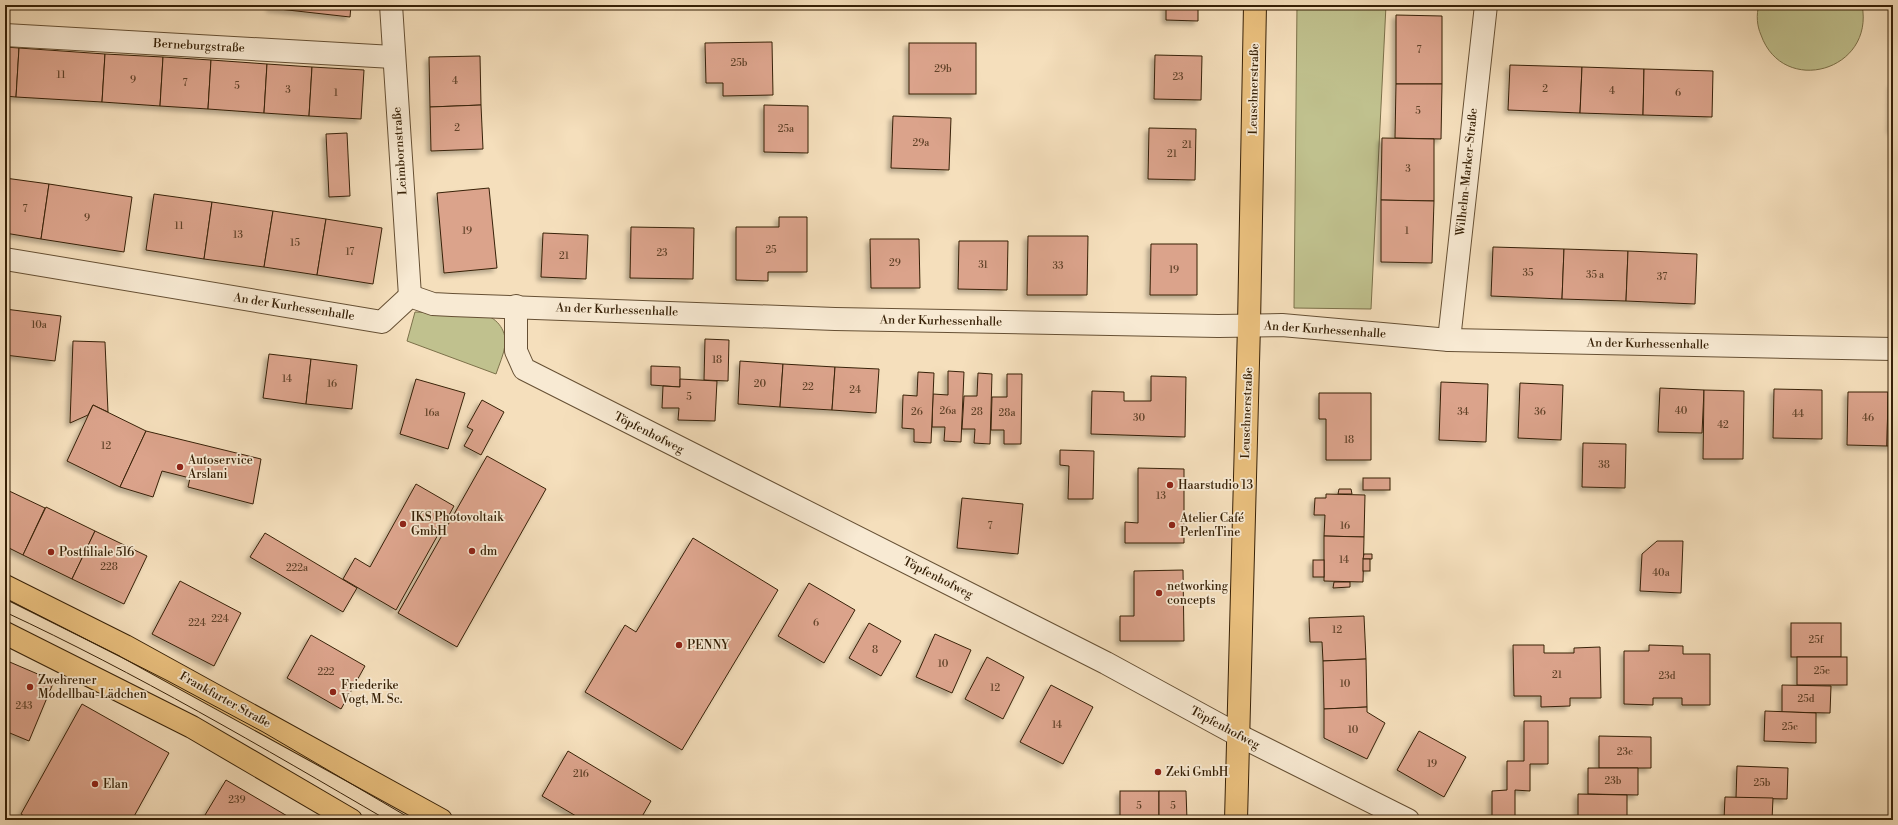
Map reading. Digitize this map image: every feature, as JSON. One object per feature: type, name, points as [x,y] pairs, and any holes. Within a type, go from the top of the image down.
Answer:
[{"type":"main road","name":"Leuschnerstraße","points":[[1236,820],[1249,325],[1255,5]]},
{"type":"main road","name":"Frankfurter Straße","points":[[5,586],[125,646],[441,820]]},
{"type":"main road","points":[[5,633],[192,727],[351,820]]},
{"type":"street","name":"Leimbornstraße","points":[[391,5],[393,57],[410,296]]},
{"type":"street","name":"Wilhelm-Marker-Straße","points":[[1449,340],[1486,5]]},
{"type":"street","name":"Berneburgstraße","points":[[5,35],[393,57]]},
{"type":"street","name":"An der Kurhessenhalle","points":[[5,258],[382,322],[410,296],[433,304],[835,319],[1249,325],[1282,324],[1449,340],[1893,349]]},
{"type":"street","name":"Töpfenhofweg","points":[[516,306],[516,351],[524,369],[634,426],[1106,662],[1238,735],[1408,820]]},
{"type":"green space","points":[[1297,5],[1386,5],[1371,309],[1294,308]]},
{"type":"green space","points":[[1759,5],[1862,5],[1862,28],[1855,46],[1842,60],[1825,68],[1806,70],[1788,66],[1772,54],[1761,35],[1757,20]]},
{"type":"green space","points":[[415,312],[481,314],[495,320],[502,329],[505,339],[504,352],[496,374],[407,341]]},
{"type":"building","points":[[270,5],[351,5],[350,17],[270,8]]},
{"type":"building","points":[[1166,5],[1198,5],[1198,21],[1166,20]]},
{"type":"building","points":[[1396,15],[1442,16],[1442,84],[1396,84]]},
{"type":"building","points":[[772,42],[773,95],[723,96],[723,83],[706,83],[705,43]]},
{"type":"building","points":[[909,43],[976,43],[976,94],[909,94]]},
{"type":"building","points":[[5,47],[19,48],[16,97],[5,96]]},
{"type":"building","points":[[19,48],[105,54],[102,102],[16,97]]},
{"type":"building","points":[[105,54],[163,57],[160,106],[102,102]]},
{"type":"building","points":[[1155,55],[1202,56],[1201,100],[1154,99]]},
{"type":"building","points":[[480,56],[481,105],[430,107],[429,57]]},
{"type":"building","points":[[163,57],[211,60],[208,109],[160,106]]},
{"type":"building","points":[[211,60],[267,64],[264,113],[208,109]]},
{"type":"building","points":[[267,64],[312,67],[309,116],[264,113]]},
{"type":"building","points":[[1510,65],[1582,67],[1580,113],[1508,110]]},
{"type":"building","points":[[312,67],[364,70],[361,119],[309,116]]},
{"type":"building","points":[[1582,67],[1644,69],[1643,115],[1580,113]]},
{"type":"building","points":[[1644,69],[1713,71],[1712,117],[1643,115]]},
{"type":"building","points":[[1396,84],[1442,84],[1441,139],[1395,138]]},
{"type":"building","points":[[1892,84],[1893,130],[1891,130]]},
{"type":"building","points":[[481,105],[483,149],[431,151],[430,107]]},
{"type":"building","points":[[764,105],[808,106],[808,153],[764,152]]},
{"type":"building","points":[[893,116],[951,118],[949,170],[891,168]]},
{"type":"building","points":[[1149,128],[1196,129],[1195,180],[1148,179]]},
{"type":"building","points":[[347,133],[350,196],[329,197],[326,134]]},
{"type":"building","points":[[1382,138],[1434,139],[1434,201],[1381,200]]},
{"type":"building","points":[[5,178],[49,184],[41,239],[5,233]]},
{"type":"building","points":[[49,184],[132,197],[124,252],[41,239]]},
{"type":"building","points":[[489,188],[497,268],[444,273],[437,193]]},
{"type":"building","points":[[154,194],[212,202],[204,259],[146,250]]},
{"type":"building","points":[[1381,200],[1434,201],[1432,263],[1381,262]]},
{"type":"building","points":[[212,202],[273,211],[264,267],[204,259]]},
{"type":"building","points":[[273,211],[326,219],[317,275],[264,267]]},
{"type":"building","points":[[779,217],[807,217],[807,272],[768,272],[768,281],[736,280],[736,227],[779,227]]},
{"type":"building","points":[[326,219],[382,228],[373,284],[317,275]]},
{"type":"building","points":[[631,227],[694,228],[693,279],[630,278]]},
{"type":"building","points":[[543,233],[588,235],[586,279],[541,277]]},
{"type":"building","points":[[1028,236],[1088,236],[1087,295],[1027,295]]},
{"type":"building","points":[[870,239],[919,239],[920,288],[871,288]]},
{"type":"building","points":[[959,241],[1008,241],[1007,290],[958,289]]},
{"type":"building","points":[[1151,244],[1197,244],[1197,295],[1150,295]]},
{"type":"building","points":[[1493,247],[1564,249],[1562,299],[1491,296]]},
{"type":"building","points":[[1564,249],[1628,251],[1626,301],[1562,299]]},
{"type":"building","points":[[1628,251],[1697,254],[1695,304],[1626,301]]},
{"type":"building","points":[[5,309],[61,316],[55,361],[5,355]]},
{"type":"building","points":[[705,339],[729,340],[728,381],[704,380]]},
{"type":"building","points":[[73,341],[105,342],[108,412],[93,405],[88,415],[70,423]]},
{"type":"building","points":[[269,354],[311,359],[306,404],[263,398]]},
{"type":"building","points":[[311,359],[357,365],[352,409],[306,404]]},
{"type":"building","points":[[740,361],[783,364],[780,407],[738,404]]},
{"type":"building","points":[[783,364],[835,367],[832,410],[780,407]]},
{"type":"building","points":[[651,366],[680,367],[680,387],[651,385]]},
{"type":"building","points":[[835,367],[879,369],[876,413],[832,410]]},
{"type":"building","points":[[948,371],[964,372],[961,442],[944,441],[945,427],[932,427],[933,394],[948,395]]},
{"type":"building","points":[[918,372],[934,373],[931,443],[914,442],[914,429],[902,428],[903,395],[917,396]]},
{"type":"building","points":[[978,373],[992,374],[990,444],[974,443],[975,429],[962,429],[964,396],[977,396]]},
{"type":"building","points":[[1007,374],[1022,374],[1021,444],[1004,444],[1004,430],[991,430],[992,397],[1007,397]]},
{"type":"building","points":[[1151,376],[1186,377],[1185,437],[1091,434],[1092,391],[1124,392],[1124,401],[1151,401]]},
{"type":"building","points":[[416,379],[465,393],[448,449],[400,434]]},
{"type":"building","points":[[680,379],[717,381],[715,421],[678,420],[679,408],[662,408],[663,386],[680,387]]},
{"type":"building","points":[[1441,382],[1488,384],[1486,442],[1439,440]]},
{"type":"building","points":[[1520,383],[1563,385],[1561,440],[1518,438]]},
{"type":"building","points":[[1660,388],[1704,390],[1702,433],[1658,432]]},
{"type":"building","points":[[1774,389],[1822,390],[1822,439],[1773,438]]},
{"type":"building","points":[[1704,390],[1744,391],[1743,459],[1703,459]]},
{"type":"building","points":[[1848,392],[1888,392],[1887,446],[1847,445]]},
{"type":"building","points":[[1888,392],[1893,392],[1893,446],[1887,446]]},
{"type":"building","points":[[1319,393],[1371,393],[1371,460],[1326,460],[1326,419],[1319,419]]},
{"type":"building","points":[[482,400],[504,412],[481,455],[464,446],[473,430],[467,427]]},
{"type":"building","points":[[93,405],[146,431],[120,487],[67,461]]},
{"type":"building","points":[[146,431],[261,459],[253,504],[188,487],[190,478],[162,471],[153,497],[120,487]]},
{"type":"building","points":[[1583,443],[1626,444],[1625,488],[1582,487]]},
{"type":"building","points":[[1060,450],[1094,451],[1093,499],[1068,499],[1069,466],[1060,465]]},
{"type":"building","name":"dm","points":[[487,456],[546,489],[457,647],[398,613]]},
{"type":"building","points":[[1138,468],[1184,469],[1184,543],[1125,543],[1125,522],[1138,523]]},
{"type":"building","points":[[1363,478],[1390,478],[1390,490],[1363,490]]},
{"type":"building","points":[[416,484],[454,506],[396,610],[343,579],[355,558],[370,567]]},
{"type":"building","points":[[5,489],[45,508],[23,555],[5,546]]},
{"type":"building","points":[[1339,489],[1351,489],[1352,494],[1338,494]]},
{"type":"building","points":[[1326,494],[1365,495],[1364,537],[1324,536],[1325,515],[1314,515],[1315,498],[1326,498]]},
{"type":"building","points":[[962,498],[1023,504],[1018,554],[957,548]]},
{"type":"building","points":[[46,507],[95,531],[72,579],[23,555]]},
{"type":"building","points":[[95,531],[147,556],[124,604],[72,579]]},
{"type":"building","points":[[265,533],[357,588],[343,612],[250,557]]},
{"type":"building","points":[[1324,536],[1364,537],[1363,582],[1324,581]]},
{"type":"building","name":"PENNY","points":[[693,538],[778,590],[682,750],[585,692],[625,625],[636,632]]},
{"type":"building","points":[[1657,541],[1683,541],[1681,593],[1640,591],[1642,554]]},
{"type":"building","points":[[1364,554],[1372,554],[1372,559],[1363,559]]},
{"type":"building","points":[[1363,559],[1370,559],[1370,571],[1363,571]]},
{"type":"building","points":[[1313,560],[1324,560],[1324,577],[1313,577]]},
{"type":"building","name":"networking concepts","points":[[1183,570],[1184,641],[1120,641],[1120,616],[1134,616],[1134,571]]},
{"type":"building","points":[[180,581],[241,613],[214,666],[152,634]]},
{"type":"building","points":[[1334,582],[1350,582],[1350,587],[1333,588]]},
{"type":"building","points":[[809,583],[855,610],[824,663],[778,636]]},
{"type":"building","points":[[1364,616],[1366,659],[1323,661],[1322,642],[1310,642],[1309,618]]},
{"type":"building","points":[[869,623],[901,641],[881,676],[849,658]]},
{"type":"building","points":[[1791,623],[1841,623],[1841,657],[1791,657]]},
{"type":"building","points":[[935,634],[971,650],[952,693],[916,677]]},
{"type":"building","points":[[311,635],[365,666],[341,709],[287,678]]},
{"type":"building","points":[[1513,645],[1544,645],[1544,653],[1574,653],[1574,648],[1600,647],[1601,698],[1570,698],[1570,706],[1541,707],[1541,696],[1514,696]]},
{"type":"building","points":[[1649,645],[1683,646],[1683,654],[1710,654],[1710,705],[1682,705],[1682,698],[1653,698],[1653,705],[1624,704],[1624,651],[1649,651]]},
{"type":"building","points":[[987,657],[1024,677],[1003,719],[965,699]]},
{"type":"building","points":[[1797,657],[1847,657],[1847,685],[1797,685]]},
{"type":"building","points":[[1366,659],[1367,707],[1324,709],[1323,661]]},
{"type":"building","points":[[5,660],[54,681],[29,741],[5,731]]},
{"type":"building","points":[[1051,685],[1093,707],[1063,764],[1020,742]]},
{"type":"building","points":[[1782,685],[1831,686],[1830,713],[1782,712]]},
{"type":"building","name":"Elan","points":[[82,704],[169,753],[132,820],[31,820],[21,814]]},
{"type":"building","points":[[1367,707],[1367,712],[1385,723],[1367,759],[1324,738],[1324,709]]},
{"type":"building","points":[[1765,711],[1816,713],[1816,743],[1764,741]]},
{"type":"building","points":[[1524,721],[1548,721],[1548,764],[1530,764],[1530,791],[1515,790],[1515,818],[1492,818],[1492,791],[1507,790],[1507,761],[1524,761]]},
{"type":"building","points":[[1419,731],[1466,757],[1444,797],[1397,770]]},
{"type":"building","points":[[1599,736],[1651,737],[1651,768],[1599,768]]},
{"type":"building","points":[[568,751],[651,801],[640,820],[574,820],[576,816],[542,796]]},
{"type":"building","points":[[1737,766],[1788,768],[1787,799],[1736,798]]},
{"type":"building","points":[[1588,768],[1638,768],[1638,795],[1588,794]]},
{"type":"building","points":[[226,780],[294,820],[202,820]]},
{"type":"building","points":[[1120,791],[1159,791],[1159,820],[1120,820]]},
{"type":"building","points":[[1159,791],[1186,791],[1187,820],[1159,820]]},
{"type":"building","points":[[1578,794],[1627,795],[1627,820],[1578,820]]},
{"type":"building","points":[[1725,797],[1773,798],[1772,820],[1724,820]]},
{"type":"tram line","points":[[5,598],[168,681],[263,732],[413,820]]},
{"type":"tram line","points":[[5,612],[54,635],[150,685],[246,738],[387,820]]},
{"type":"place","name":"Autoservice Arslani","points":[[180,467]]},
{"type":"place","name":"Haarstudio 13","points":[[1170,485]]},
{"type":"place","name":"IKS Photovoltaik GmbH","points":[[403,524]]},
{"type":"place","name":"Atelier Café PerlenTine","points":[[1172,525]]},
{"type":"place","name":"dm","points":[[472,551]]},
{"type":"place","name":"Postfiliale 516","points":[[51,552]]},
{"type":"place","name":"networking concepts","points":[[1159,593]]},
{"type":"place","name":"PENNY","points":[[679,645]]},
{"type":"place","name":"Zwehrener Modellbau-Lädchen","points":[[30,687]]},
{"type":"place","name":"Friederike Vogt, M. Sc.","points":[[333,692]]},
{"type":"place","name":"Zeki GmbH","points":[[1158,772]]},
{"type":"place","name":"Elan","points":[[95,784]]}]
